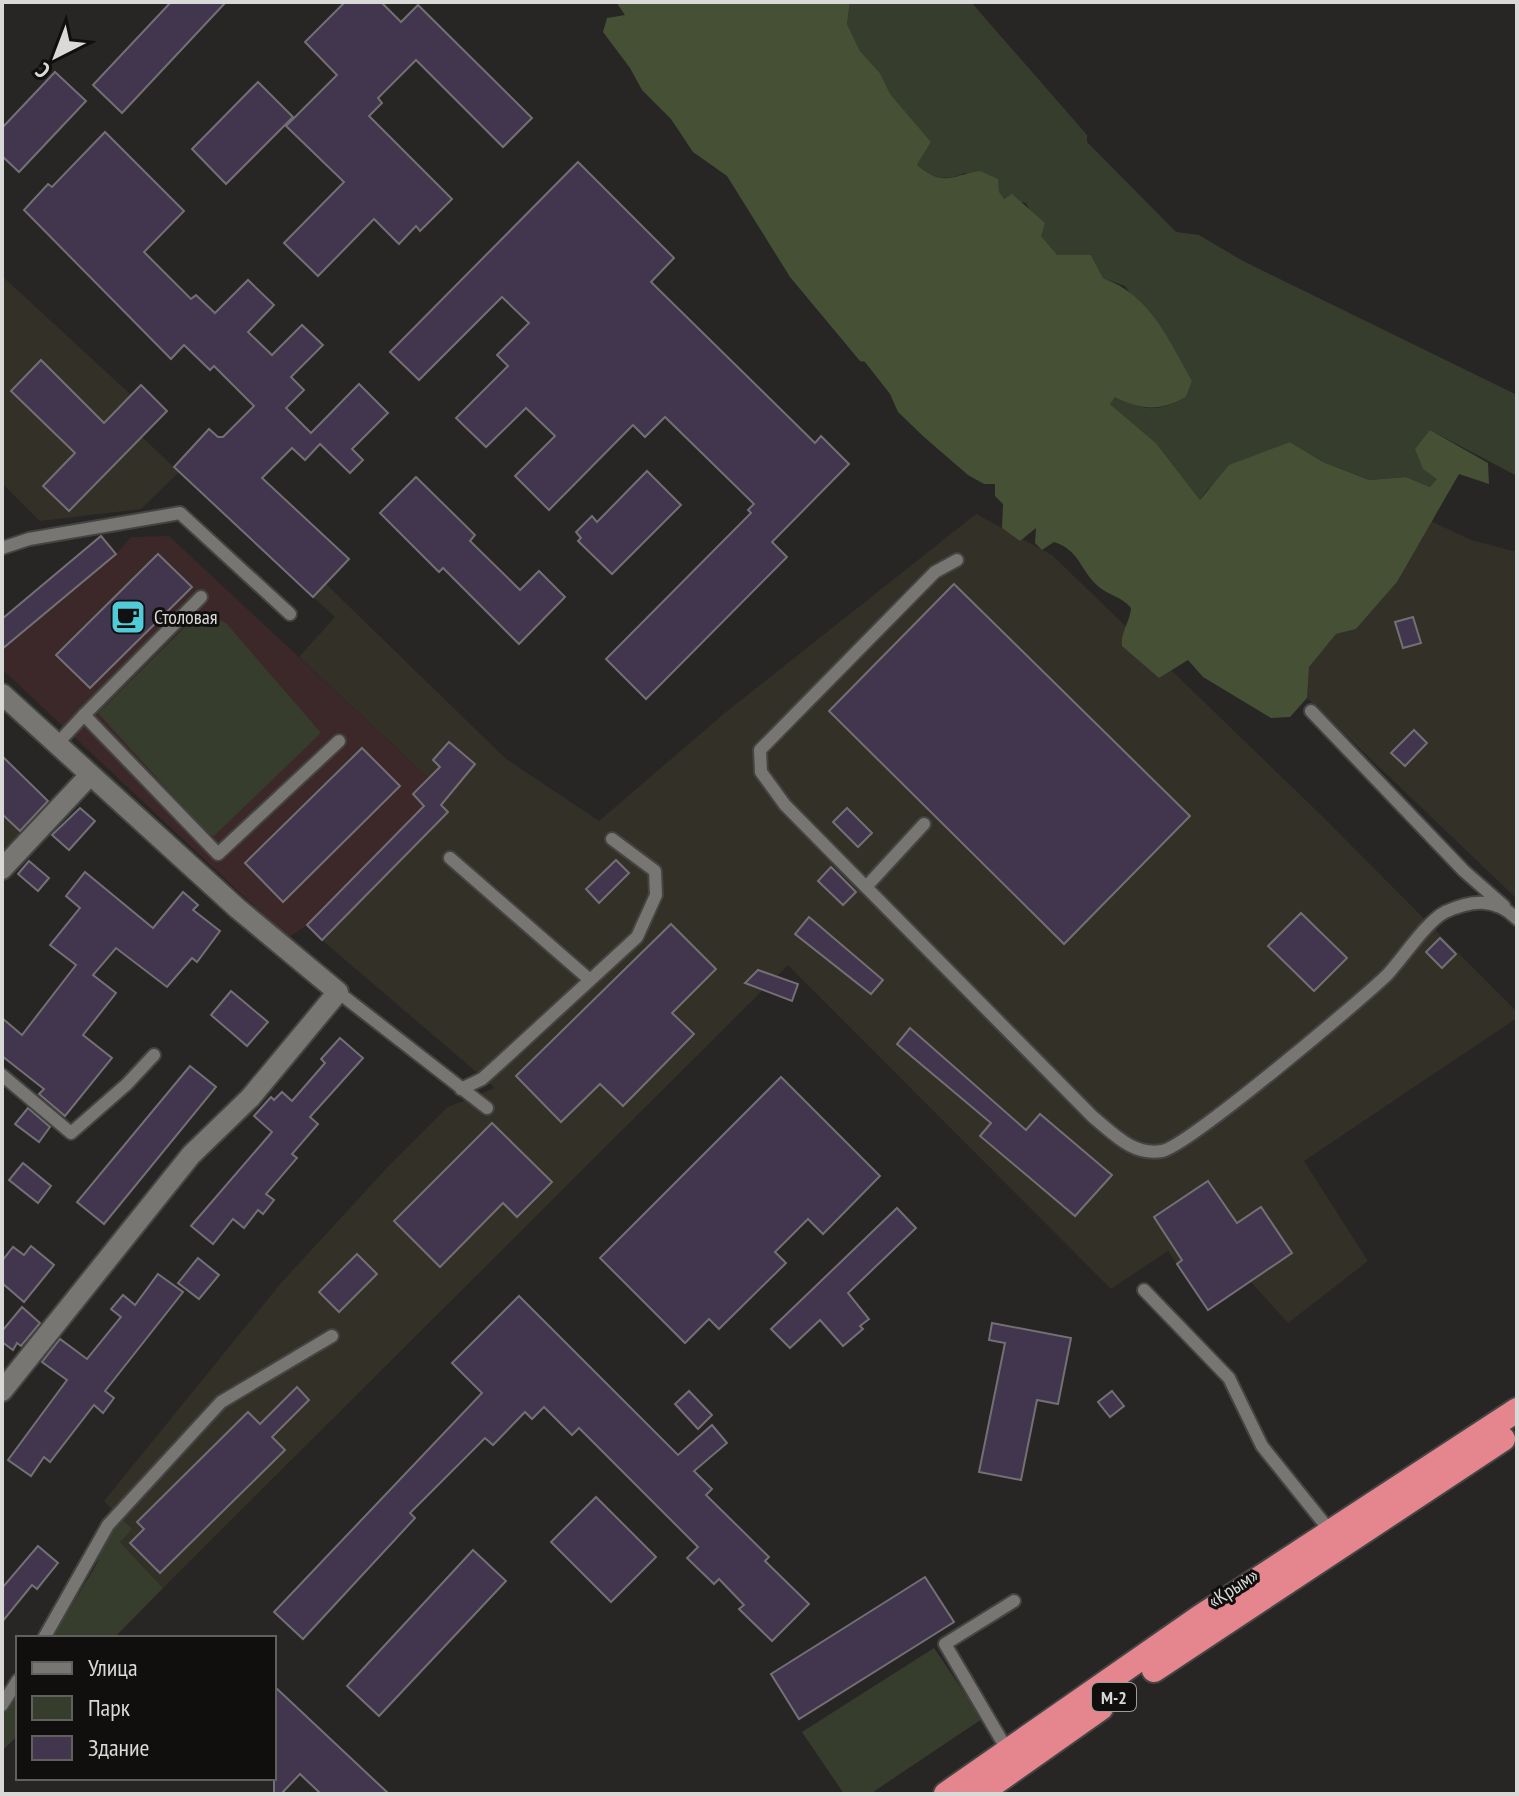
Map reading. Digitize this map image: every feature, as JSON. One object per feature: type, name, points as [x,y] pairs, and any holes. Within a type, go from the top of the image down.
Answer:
[{"type":"highway","points":[[946,1794],[1200,1617],[1517,1410]]},
{"type":"highway","name":"«Крым»","points":[[979,1794],[1213,1630],[1517,1429]]},
{"type":"street","points":[[2,694],[237,908],[338,992],[250,1098],[191,1155],[2,1391]]},
{"type":"street","points":[[2,869],[90,775]]},
{"type":"lane","points":[[2,548],[29,539],[180,513],[290,614]]},
{"type":"lane","points":[[957,560],[935,572],[760,750],[761,772],[785,805],[1093,1117],[1130,1148],[1163,1151],[1224,1111],[1386,975],[1442,914],[1478,900],[1507,908]]},
{"type":"lane","points":[[57,744],[201,597]]},
{"type":"lane","points":[[1311,711],[1464,871],[1517,919]]},
{"type":"lane","points":[[84,715],[218,854],[339,741]]},
{"type":"lane","points":[[866,887],[924,824]]},
{"type":"lane","points":[[461,1089],[482,1079],[637,937],[656,895],[655,871],[612,839]]},
{"type":"lane","points":[[450,858],[590,980]]},
{"type":"lane","points":[[338,992],[487,1108]]},
{"type":"lane","points":[[2,1075],[71,1133],[127,1084],[154,1055]]},
{"type":"lane","points":[[1144,1290],[1229,1378],[1262,1446],[1331,1532]]},
{"type":"lane","points":[[45,1636],[108,1525],[221,1402],[332,1336]]},
{"type":"lane","points":[[1009,1753],[945,1644],[1014,1601]]},
{"type":"lane","points":[[2,1705],[16,1683]]},
{"type":"shaded area","points":[[2,276],[131,395],[141,385],[167,411],[142,437],[179,472],[141,509],[40,521],[2,483]]},
{"type":"shaded area","points":[[976,514],[1052,555],[1320,814],[1517,1012],[1517,1018],[1304,1161],[1368,1261],[1288,1323],[1250,1281],[1208,1310],[1168,1251],[1111,1289],[788,965],[163,1588],[120,1542],[120,1518],[104,1501],[281,1283],[384,1171],[448,1107],[495,1088],[322,940],[440,789],[299,657],[335,617],[313,597],[326,584],[506,759],[599,821],[726,712]]},
{"type":"shaded area","points":[[1431,521],[1471,540],[1517,552],[1517,899],[1307,698],[1308,667],[1336,634],[1356,629],[1397,582]]},
{"type":"shaded area","points":[[169,536],[440,789],[307,925],[288,938],[2,669],[2,649],[116,554],[131,537]]},
{"type":"shaded area","points":[[2,756],[50,803],[2,856]]},
{"type":"green space","points":[[616,2],[850,2],[847,24],[860,51],[880,73],[890,94],[931,142],[917,165],[941,178],[980,171],[998,179],[999,192],[1004,199],[1012,194],[1045,223],[1041,236],[1057,255],[1091,255],[1103,278],[1134,296],[1156,320],[1192,381],[1186,397],[1150,408],[1115,397],[1110,404],[1156,443],[1200,500],[1229,465],[1290,442],[1323,462],[1369,480],[1406,477],[1430,487],[1437,479],[1423,469],[1415,449],[1430,430],[1488,463],[1489,484],[1459,474],[1397,582],[1356,629],[1336,634],[1309,667],[1307,698],[1290,717],[1271,718],[1203,677],[1188,660],[1159,678],[1122,646],[1131,608],[1099,587],[1070,550],[1054,542],[1042,550],[1035,543],[1036,528],[1020,541],[1002,528],[1003,504],[995,496],[995,484],[984,484],[968,475],[898,412],[890,394],[865,362],[860,361],[790,277],[727,176],[693,152],[671,119],[642,90],[603,32],[607,18],[625,15]]},
{"type":"green space","points":[[850,2],[971,2],[1087,135],[1087,142],[1176,232],[1199,235],[1243,261],[1517,395],[1517,476],[1430,430],[1438,480],[1430,487],[1406,477],[1369,480],[1323,462],[1290,442],[1228,473],[1200,500],[1156,443],[1110,404],[1115,396],[1142,407],[1167,406],[1186,397],[1192,381],[1125,286],[1103,278],[1091,255],[1057,256],[1040,236],[1044,223],[1032,215],[1026,203],[1005,199],[965,173],[940,177],[917,165],[931,142],[890,95],[880,73],[860,51],[847,24]]},
{"type":"green space","points":[[200,612],[226,623],[321,733],[214,836],[207,833],[98,713]]},
{"type":"green space","points":[[120,1518],[132,1529],[120,1542],[163,1588],[116,1636],[53,1636],[95,1567],[111,1528]]},
{"type":"green space","points":[[934,1648],[982,1719],[870,1794],[844,1794],[802,1732]]},
{"type":"green space","points":[[16,1691],[16,1737],[2,1751],[2,1713]]},
{"type":"building","points":[[171,2],[226,2],[122,113],[93,85]]},
{"type":"building","points":[[345,2],[381,2],[401,22],[418,5],[532,118],[503,147],[416,60],[378,98],[382,103],[369,116],[452,199],[420,231],[416,226],[399,244],[374,219],[318,276],[284,243],[344,182],[286,126],[337,75],[305,42]]},
{"type":"building","points":[[55,72],[86,101],[19,172],[2,156],[2,128]]},
{"type":"building","points":[[258,82],[293,117],[226,184],[192,149]]},
{"type":"building","points":[[105,132],[184,211],[144,252],[191,299],[196,295],[215,313],[248,280],[274,305],[248,332],[272,355],[302,325],[323,345],[291,377],[304,390],[286,408],[311,433],[359,384],[388,413],[352,449],[363,460],[350,473],[320,444],[305,460],[292,448],[262,478],[349,559],[313,597],[174,467],[209,429],[218,437],[223,437],[254,406],[214,366],[210,370],[184,345],[171,359],[24,210],[48,184],[52,187]]},
{"type":"building","points":[[578,162],[674,258],[651,282],[815,443],[821,436],[849,464],[772,542],[787,557],[646,699],[606,659],[751,513],[748,510],[754,504],[665,417],[645,437],[633,425],[549,510],[515,476],[555,436],[526,408],[486,447],[456,418],[508,366],[497,355],[529,323],[502,297],[419,380],[390,352]]},
{"type":"building","points":[[41,360],[104,423],[141,385],[167,411],[69,511],[43,486],[75,453],[11,391]]},
{"type":"building","points":[[647,471],[681,505],[612,574],[578,541],[581,538],[576,532],[592,516],[597,522]]},
{"type":"building","points":[[416,477],[475,535],[470,541],[520,590],[539,571],[565,597],[519,644],[443,568],[439,572],[380,513]]},
{"type":"building","points":[[101,536],[116,554],[2,649],[2,619]]},
{"type":"building","points":[[158,554],[192,587],[90,688],[56,655]]},
{"type":"building","points":[[954,584],[1190,816],[1064,944],[829,711]]},
{"type":"building","points":[[1413,617],[1421,643],[1403,648],[1395,622]]},
{"type":"building","points":[[1414,730],[1427,743],[1405,766],[1391,753]]},
{"type":"building","points":[[449,742],[475,764],[441,805],[448,812],[322,940],[307,925],[424,806],[413,794],[440,767],[433,760]]},
{"type":"building","points":[[362,748],[400,786],[283,902],[245,863]]},
{"type":"building","points":[[2,756],[48,801],[20,831],[2,814]]},
{"type":"building","points":[[80,808],[95,821],[69,850],[52,835]]},
{"type":"building","points":[[847,808],[872,833],[858,847],[833,822]]},
{"type":"building","points":[[616,860],[629,873],[599,903],[586,889]]},
{"type":"building","points":[[29,861],[49,878],[38,891],[18,874]]},
{"type":"building","points":[[831,867],[856,892],[843,905],[818,881]]},
{"type":"building","points":[[85,872],[153,928],[183,892],[198,905],[193,910],[220,931],[197,962],[192,958],[167,987],[116,948],[93,975],[116,993],[83,1035],[112,1058],[65,1116],[39,1094],[44,1089],[2,1056],[2,1018],[22,1035],[76,965],[50,945],[80,908],[66,896]]},
{"type":"building","points":[[1301,913],[1347,958],[1314,991],[1268,946]]},
{"type":"building","points":[[809,917],[883,980],[871,994],[795,934]]},
{"type":"building","points":[[671,924],[716,969],[672,1013],[694,1034],[623,1106],[600,1084],[561,1122],[516,1076]]},
{"type":"building","points":[[1440,938],[1456,954],[1442,968],[1426,952]]},
{"type":"building","points":[[758,970],[798,984],[792,1001],[745,983]]},
{"type":"building","points":[[231,991],[268,1022],[247,1046],[211,1015]]},
{"type":"building","points":[[910,1028],[1026,1130],[1040,1114],[1112,1175],[1075,1216],[980,1136],[991,1123],[897,1044]]},
{"type":"building","points":[[340,1038],[363,1058],[310,1117],[318,1124],[292,1154],[297,1158],[266,1194],[274,1200],[263,1214],[258,1210],[244,1228],[233,1219],[213,1244],[191,1226],[272,1132],[254,1116],[271,1097],[274,1100],[282,1092],[292,1101],[325,1063],[321,1059]]},
{"type":"building","points":[[190,1066],[216,1087],[104,1224],[77,1202]]},
{"type":"building","points":[[781,1077],[880,1176],[823,1234],[808,1219],[775,1252],[786,1263],[719,1329],[709,1319],[685,1343],[600,1258]]},
{"type":"building","points":[[28,1108],[50,1127],[39,1142],[15,1124]]},
{"type":"building","points":[[492,1123],[552,1182],[517,1217],[503,1203],[440,1267],[394,1221]]},
{"type":"building","points":[[23,1163],[51,1186],[38,1203],[9,1180]]},
{"type":"building","points":[[1208,1181],[1237,1223],[1261,1207],[1292,1253],[1208,1310],[1177,1264],[1182,1260],[1154,1217]]},
{"type":"building","points":[[897,1208],[916,1228],[848,1293],[869,1319],[860,1326],[863,1329],[843,1346],[820,1320],[790,1348],[771,1329]]},
{"type":"building","points":[[31,1246],[54,1265],[24,1302],[2,1283],[2,1261],[13,1247],[24,1255]]},
{"type":"building","points":[[357,1254],[377,1274],[339,1312],[319,1292]]},
{"type":"building","points":[[198,1258],[219,1275],[199,1299],[178,1283]]},
{"type":"building","points":[[158,1274],[183,1292],[105,1391],[114,1398],[103,1413],[94,1405],[50,1462],[44,1457],[31,1476],[8,1460],[67,1380],[42,1362],[60,1339],[87,1359],[121,1317],[111,1309],[123,1295],[135,1305]]},
{"type":"building","points":[[519,1296],[678,1455],[712,1425],[727,1443],[694,1471],[712,1489],[706,1495],[769,1557],[765,1561],[809,1604],[772,1641],[739,1609],[744,1605],[719,1579],[714,1584],[687,1558],[698,1547],[579,1428],[572,1435],[544,1407],[532,1419],[525,1412],[493,1445],[485,1438],[410,1513],[415,1518],[303,1639],[274,1612],[482,1393],[452,1363]]},
{"type":"building","points":[[22,1307],[40,1323],[21,1346],[17,1343],[13,1350],[2,1342],[2,1331]]},
{"type":"building","points":[[992,1323],[1071,1338],[1058,1404],[1037,1400],[1021,1480],[979,1472],[1005,1343],[989,1340]]},
{"type":"building","points":[[297,1387],[309,1400],[272,1437],[285,1450],[160,1573],[130,1543],[144,1529],[137,1522],[248,1412],[260,1424]]},
{"type":"building","points":[[689,1391],[712,1415],[698,1429],[675,1404]]},
{"type":"building","points":[[1112,1391],[1124,1406],[1110,1417],[1098,1402]]},
{"type":"building","points":[[596,1497],[656,1557],[611,1602],[551,1542]]},
{"type":"building","points":[[38,1546],[58,1563],[37,1589],[32,1585],[2,1622],[2,1588]]},
{"type":"building","points":[[473,1550],[506,1581],[379,1716],[347,1686]]},
{"type":"building","points":[[925,1577],[954,1622],[799,1719],[771,1674]]},
{"type":"building","points":[[276,1688],[389,1794],[321,1794],[300,1774],[281,1794],[274,1794]]},
{"type":"place","name":"Столовая","points":[[128,617]]}]
